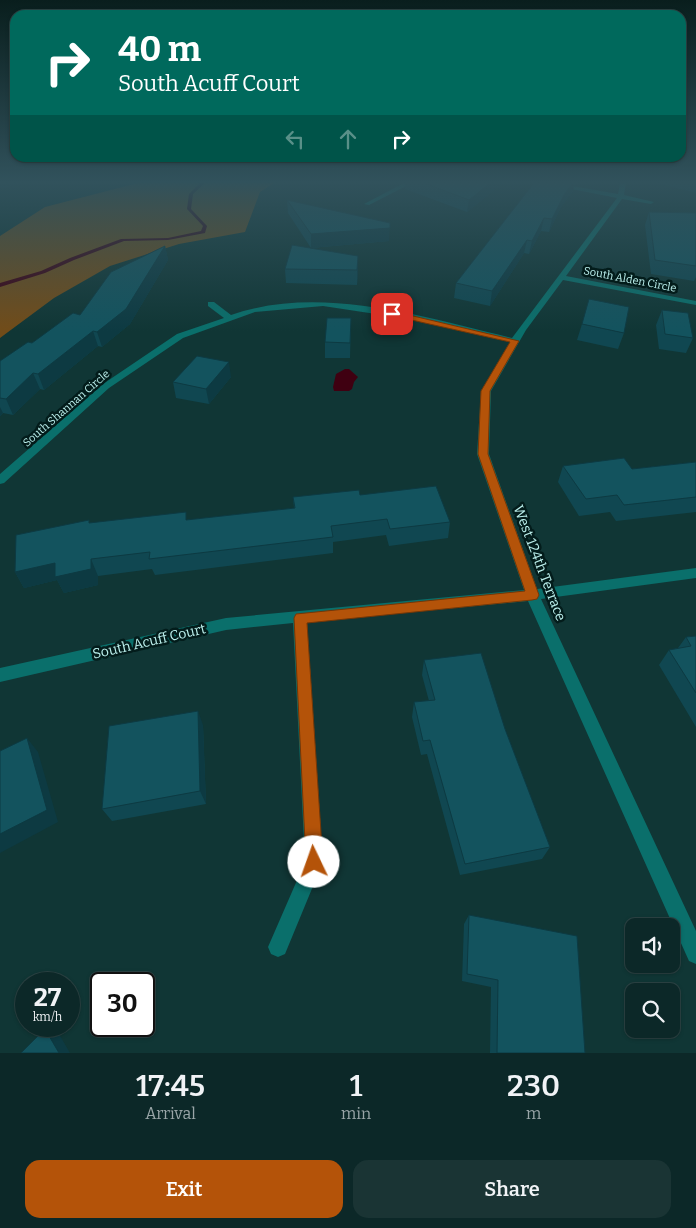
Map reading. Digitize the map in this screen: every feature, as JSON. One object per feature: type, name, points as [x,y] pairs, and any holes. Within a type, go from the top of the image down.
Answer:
[{"type":"street","name":"West 124th Terrace","points":[[592,232],[515,341],[486,391],[483,454],[532,595],[696,954]]},
{"type":"street","name":"South Alden Circle","points":[[560,278],[696,303]]},
{"type":"street","points":[[212,304],[230,318]]},
{"type":"street","name":"South Shannan Circle","points":[[0,480],[106,386],[180,336],[254,310],[323,304],[409,316],[515,341]]},
{"type":"street","name":"South Acuff Court","points":[[0,675],[226,624],[532,595],[696,573]]},
{"type":"street","points":[[278,947],[314,862],[300,618]]},
{"type":"shaded area","points":[[6,232],[244,232],[179,244],[110,266],[54,298],[0,338],[0,236]]},
{"type":"shaded area","points":[[349,369],[358,377],[352,389],[349,391],[334,391],[336,374]]},
{"type":"building","points":[[310,232],[335,232],[311,234]]},
{"type":"building","points":[[496,232],[537,232],[532,241],[527,240],[492,291],[456,283]]},
{"type":"building","points":[[652,232],[696,232],[696,266],[655,260]]},
{"type":"building","points":[[292,245],[358,256],[357,270],[285,269]]},
{"type":"building","points":[[165,246],[126,309],[97,332],[93,331],[38,374],[33,373],[6,399],[0,398],[0,361],[28,342],[32,343],[73,313],[80,315],[111,272]]},
{"type":"building","points":[[589,299],[629,307],[624,333],[582,324]]},
{"type":"building","points":[[662,310],[688,313],[693,338],[665,334]]},
{"type":"building","points":[[327,318],[351,318],[350,343],[325,342]]},
{"type":"building","points":[[197,356],[229,362],[206,389],[173,382]]},
{"type":"building","points":[[624,458],[632,469],[696,462],[696,497],[624,505],[617,495],[586,499],[563,466]]},
{"type":"building","points":[[436,486],[450,522],[390,529],[387,519],[331,526],[333,537],[149,559],[150,552],[91,559],[91,569],[55,577],[55,563],[15,572],[16,535],[89,520],[89,523],[186,512],[186,520],[295,508],[293,497],[359,490],[360,495]]},
{"type":"building","points":[[696,636],[696,693],[669,650],[691,646],[686,637]]},
{"type":"building","points":[[481,653],[505,729],[550,847],[465,864],[430,740],[423,741],[414,702],[435,700],[424,660]]},
{"type":"building","points":[[198,711],[200,791],[102,809],[109,726]]},
{"type":"building","points":[[27,738],[47,810],[0,834],[0,751]]},
{"type":"building","points":[[469,915],[577,936],[585,1053],[497,1053],[498,980],[467,974]]},
{"type":"building","points":[[37,1037],[50,1037],[59,1053],[21,1053]]},
{"type":"waterway","points":[[0,285],[43,272],[123,240],[168,239],[202,232]]},
{"type":"route","points":[[314,862],[300,618],[532,595],[483,454],[486,391],[515,341],[409,316],[392,314]]}]
